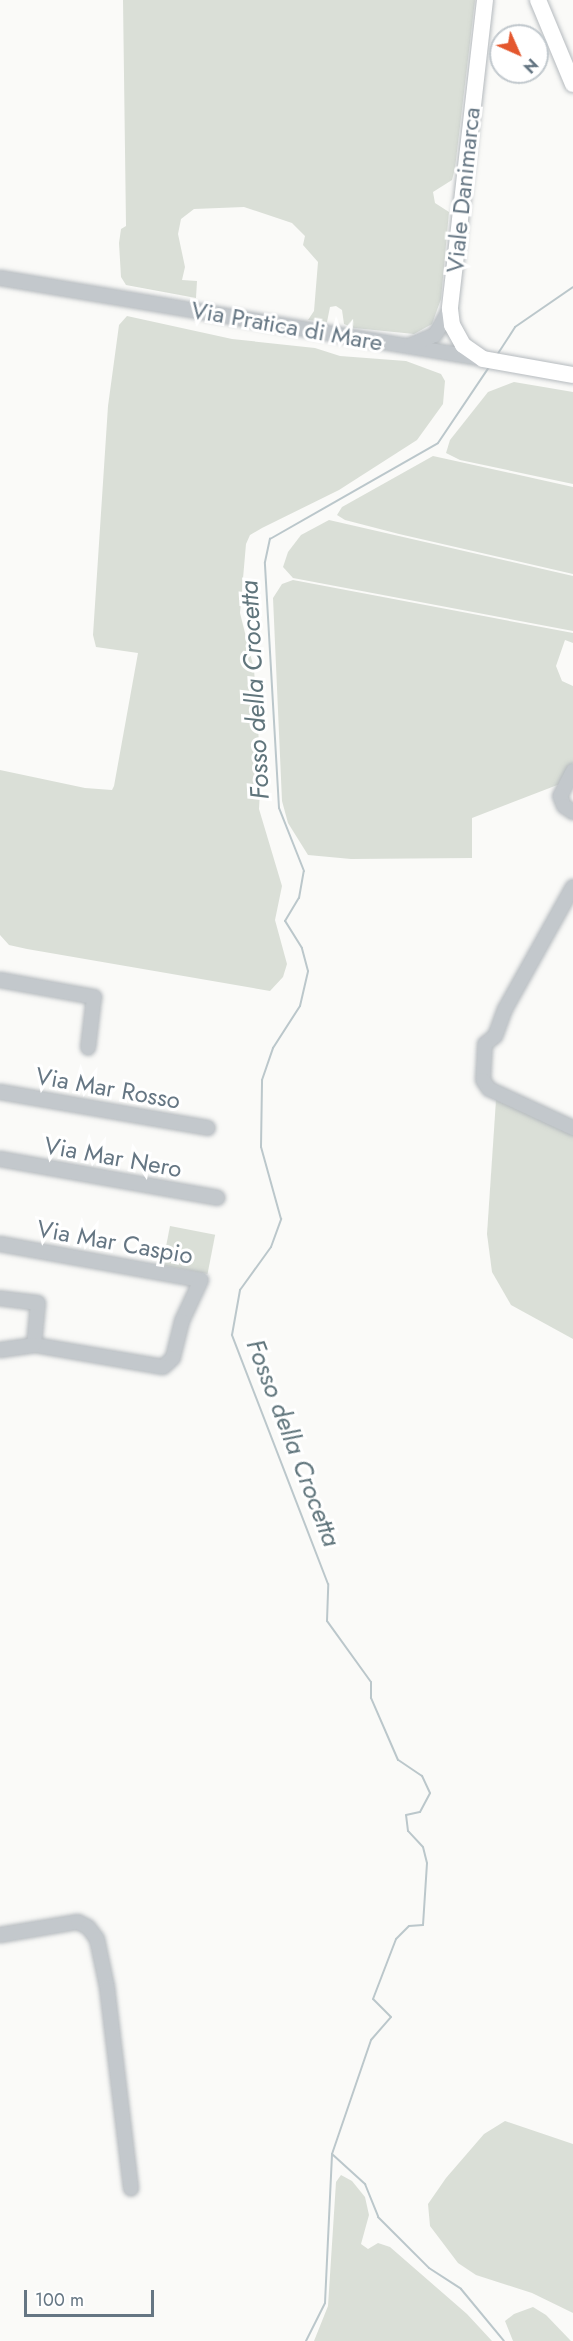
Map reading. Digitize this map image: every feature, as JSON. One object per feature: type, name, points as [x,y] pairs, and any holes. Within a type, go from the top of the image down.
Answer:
[{"type":"main road","name":"Viale Danimarca","points":[[483,359],[457,336],[450,309],[485,0]]},
{"type":"main road","points":[[538,0],[573,84]]},
{"type":"main road","name":"Via Pratica di Mare","points":[[483,359],[573,375]]},
{"type":"street","name":"Via Pratica di Mare","points":[[0,278],[483,359]]},
{"type":"street","name":"Viale Danimarca","points":[[406,346],[435,335],[450,309]]},
{"type":"street","points":[[573,771],[560,796],[564,806],[573,812]]},
{"type":"street","points":[[573,888],[503,1012],[495,1036],[485,1044],[483,1062],[486,1087],[573,1128]]},
{"type":"street","points":[[0,980],[94,997],[88,1048]]},
{"type":"street","name":"Via Mar Rosso","points":[[0,1092],[208,1128]]},
{"type":"street","name":"Via Mar Nero","points":[[0,1160],[218,1198]]},
{"type":"street","name":"Via Mar Caspio","points":[[0,1244],[201,1280],[184,1315],[173,1358],[164,1367],[34,1345]]},
{"type":"street","points":[[0,1298],[38,1303],[34,1345],[0,1350]]},
{"type":"street","points":[[0,1935],[78,1922],[88,1927],[97,1939],[107,1987],[131,2189]]},
{"type":"shaded area","points":[[123,0],[475,0],[455,168],[452,180],[433,192],[435,203],[449,212],[441,299],[432,324],[414,334],[354,328],[344,324],[342,310],[336,306],[330,307],[327,322],[308,320],[314,311],[318,262],[303,245],[305,236],[292,223],[244,207],[194,209],[181,219],[178,234],[185,267],[182,280],[197,281],[196,298],[126,285],[121,277],[119,243],[121,229],[126,226]]},
{"type":"shaded area","points":[[127,316],[232,339],[315,348],[340,356],[406,361],[441,374],[445,381],[443,404],[417,440],[339,490],[250,535],[246,544],[240,613],[254,669],[261,772],[259,809],[282,886],[275,920],[287,964],[283,977],[270,991],[27,949],[9,945],[0,935],[0,770],[85,788],[112,790],[114,786],[138,653],[96,647],[93,635],[108,406],[119,325]]},
{"type":"shaded area","points":[[514,382],[573,392],[573,484],[460,460],[446,453],[450,440],[488,392]]},
{"type":"shaded area","points":[[433,456],[573,487],[573,574],[399,534],[345,520],[337,515],[342,507]]},
{"type":"shaded area","points":[[329,520],[573,576],[573,631],[293,578],[283,567],[288,552],[301,535]]},
{"type":"shaded area","points":[[293,580],[573,633],[573,643],[565,640],[556,666],[562,681],[573,686],[573,763],[560,784],[472,818],[472,858],[351,859],[308,855],[288,823],[282,801],[273,598],[282,584]]},
{"type":"shaded area","points":[[496,1100],[573,1134],[573,1339],[511,1305],[492,1272],[487,1234]]},
{"type":"shaded area","points":[[170,1226],[215,1235],[208,1274],[162,1265]]},
{"type":"shaded area","points":[[505,2121],[573,2144],[573,2313],[532,2293],[476,2275],[458,2263],[430,2226],[428,2204],[446,2178],[484,2134]]},
{"type":"shaded area","points":[[341,2175],[352,2181],[365,2197],[369,2215],[361,2244],[368,2249],[378,2243],[390,2247],[467,2314],[492,2341],[314,2341],[328,2306],[336,2182]]},
{"type":"shaded area","points":[[533,2307],[546,2315],[571,2341],[513,2341],[505,2321],[514,2314]]},
{"type":"waterway","name":"Fosso della Crocetta","points":[[497,355],[515,327],[573,287]]},
{"type":"waterway","name":"Fosso della Crocetta","points":[[306,2341],[325,2303],[332,2154],[371,2040],[391,2017],[373,1999],[396,1939],[409,1926],[423,1925],[427,1863],[423,1847],[408,1831],[406,1815],[420,1812],[430,1793],[422,1776],[398,1760],[371,1698],[371,1682],[327,1621],[328,1584],[232,1335],[240,1290],[271,1247],[281,1219],[261,1147],[262,1080],[273,1048],[300,1006],[308,971],[302,948],[285,921],[299,898],[304,871],[279,808],[265,562],[270,539],[438,443],[489,367]]},
{"type":"waterway","points":[[332,2154],[365,2184],[378,2217],[429,2268],[461,2289],[504,2341]]}]
